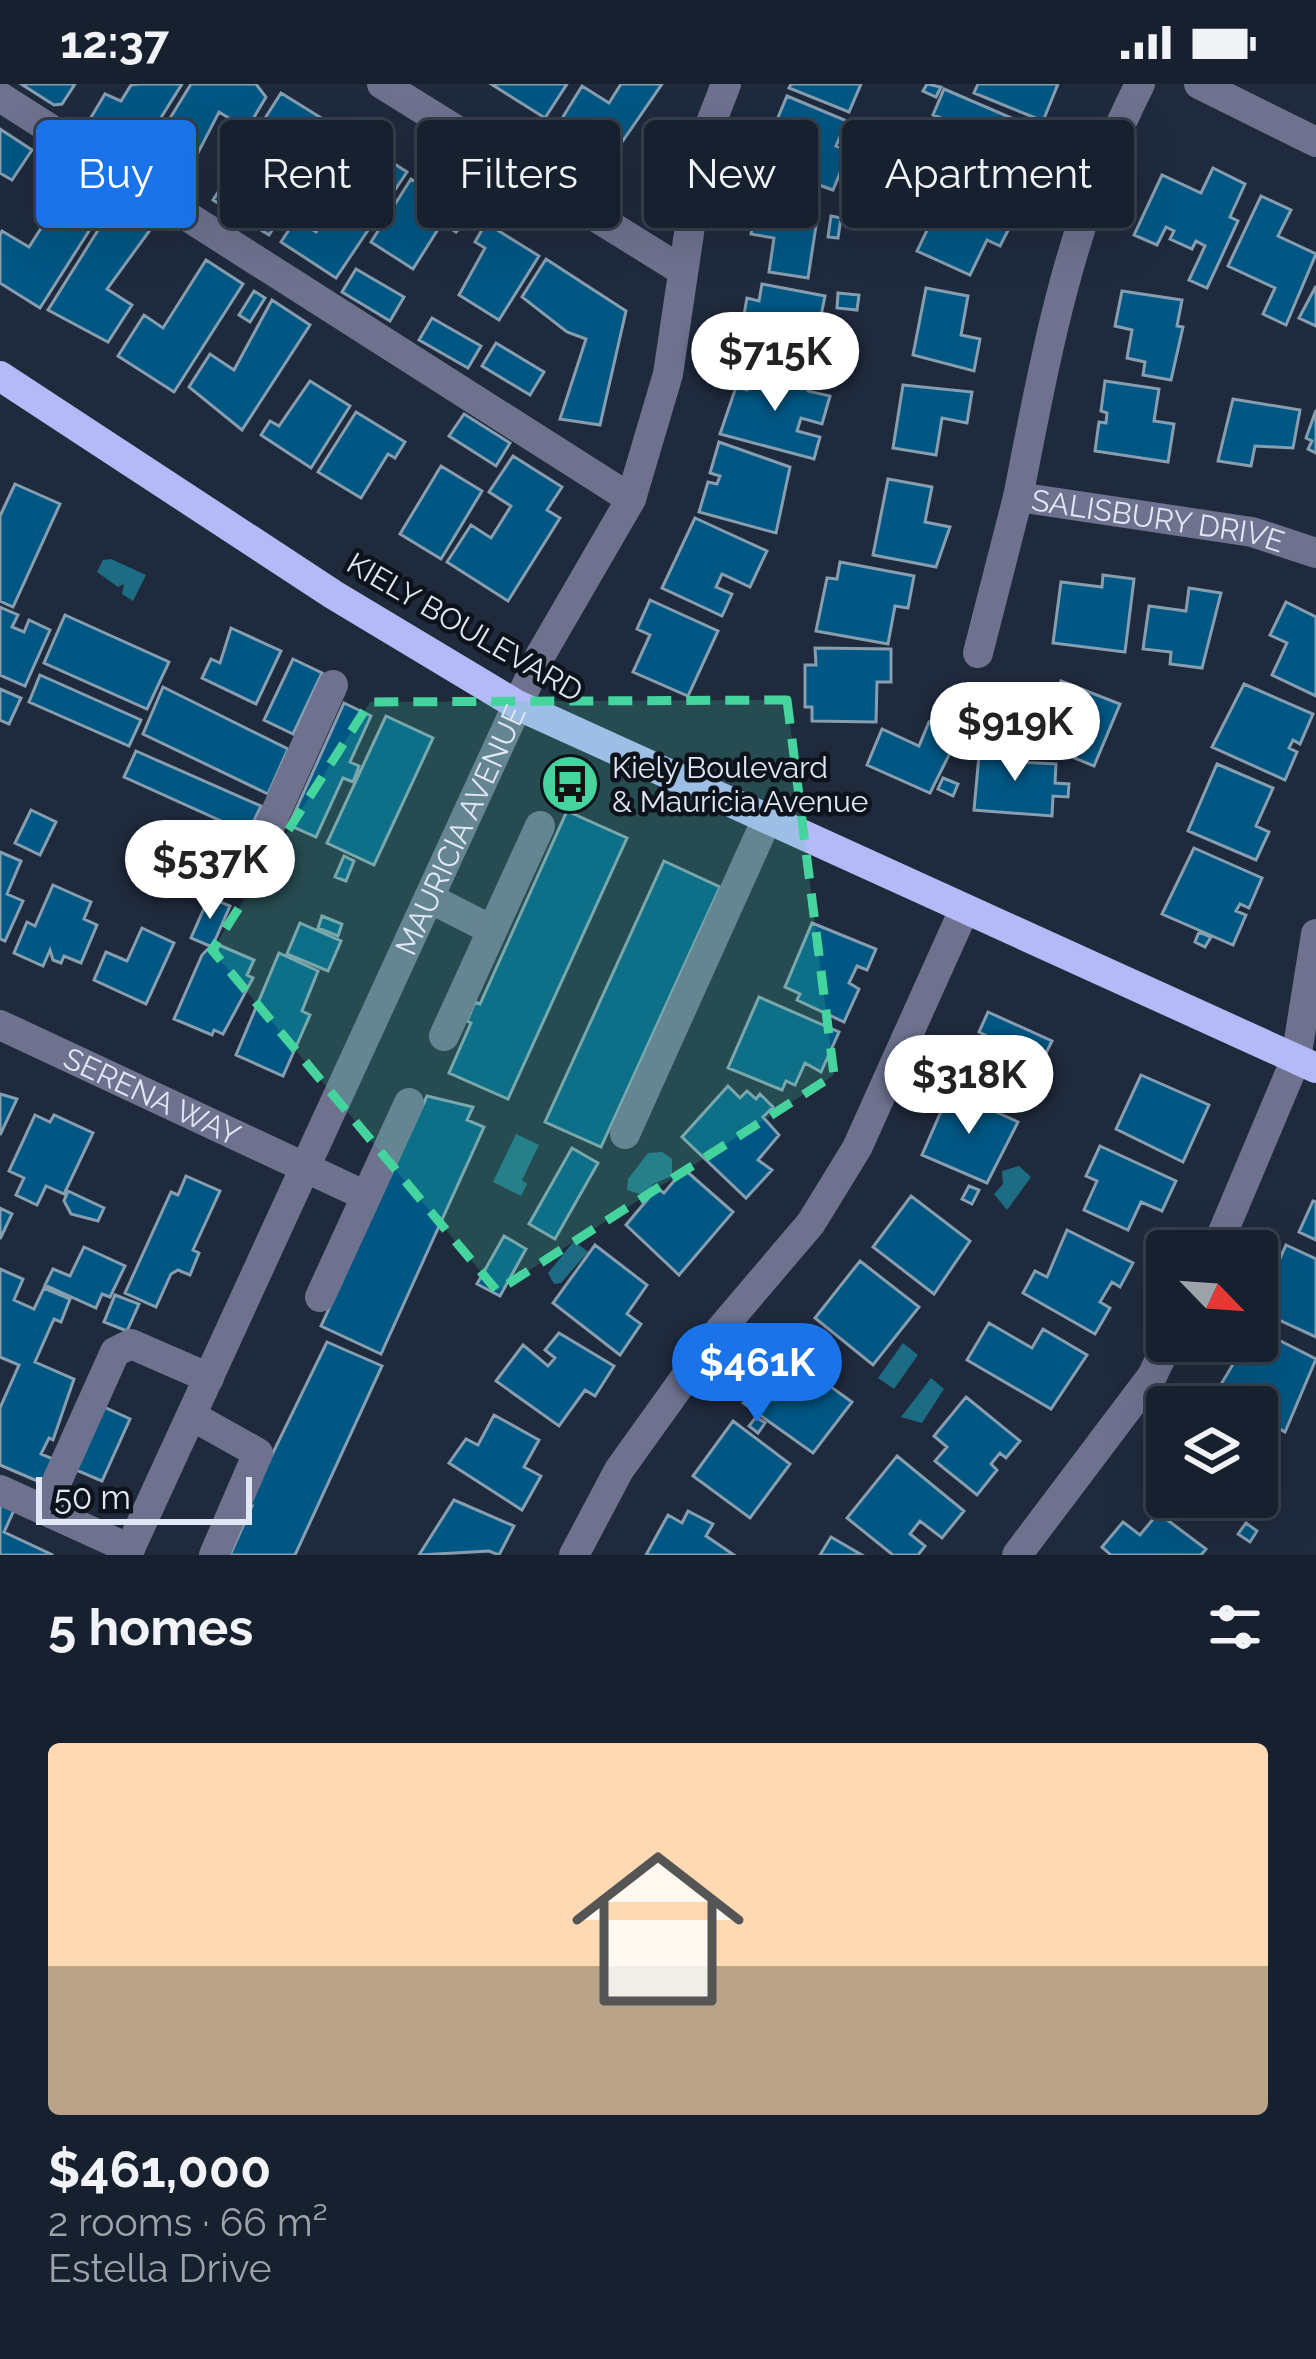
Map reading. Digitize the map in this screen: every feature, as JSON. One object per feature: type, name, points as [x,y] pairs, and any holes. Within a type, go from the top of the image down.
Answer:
[{"type":"main road","name":"KIELY BOULEVARD","points":[[0,376],[334,595],[517,705],[1306,1064]]},
{"type":"street","points":[[382,84],[683,271]]},
{"type":"street","name":"MAURICIA AVENUE","points":[[128,1552],[517,705],[631,499],[668,374],[702,146],[726,84]]},
{"type":"street","points":[[1018,496],[1065,266],[1103,156],[1140,84]]},
{"type":"street","points":[[1199,84],[1316,142]]},
{"type":"street","points":[[0,97],[631,499]]},
{"type":"street","name":"SALISBURY DRIVE","points":[[978,653],[1018,496],[1252,532],[1316,553]]},
{"type":"street","points":[[254,860],[333,685]]},
{"type":"street","points":[[625,1134],[767,819]]},
{"type":"street","points":[[444,1036],[541,826]]},
{"type":"street","points":[[429,898],[493,930]]},
{"type":"street","points":[[574,1555],[619,1470],[715,1336],[811,1223],[857,1148],[964,910]]},
{"type":"street","points":[[1225,1230],[1306,1064],[1316,934]]},
{"type":"street","name":"SERENA WAY","points":[[0,1025],[366,1196]]},
{"type":"street","points":[[320,1297],[409,1103]]},
{"type":"street","points":[[44,1510],[115,1352],[131,1344],[209,1378]]},
{"type":"street","points":[[1017,1555],[1159,1362]]},
{"type":"street","points":[[192,1416],[257,1453],[214,1555]]},
{"type":"street","points":[[0,1490],[128,1552]]},
{"type":"highlighted area","points":[[787,700],[834,1075],[497,1291],[212,950],[370,702]]},
{"type":"water","points":[[103,560],[146,575],[133,601],[122,594],[124,584],[118,587],[97,572]]},
{"type":"water","points":[[516,1134],[539,1145],[522,1180],[527,1184],[521,1196],[493,1182]]},
{"type":"water","points":[[662,1152],[672,1159],[672,1176],[653,1184],[646,1196],[627,1190],[628,1179],[648,1153]]},
{"type":"water","points":[[1019,1166],[1031,1177],[1007,1210],[994,1194],[1003,1184],[1002,1171]]},
{"type":"water","points":[[574,1241],[588,1252],[561,1283],[554,1284],[548,1273]]},
{"type":"water","points":[[903,1343],[918,1355],[894,1389],[878,1378]]},
{"type":"water","points":[[931,1378],[944,1389],[922,1423],[901,1417]]},
{"type":"building","points":[[21,84],[75,84],[62,104],[54,105]]},
{"type":"building","points":[[182,84],[160,120],[89,120],[105,94],[121,101],[131,85]]},
{"type":"building","points":[[191,84],[256,84],[266,97],[252,120],[232,120],[219,112],[196,157],[196,120],[169,120]]},
{"type":"building","points":[[491,84],[567,84],[545,118]]},
{"type":"building","points":[[621,84],[662,84],[620,145],[620,120],[561,120],[582,86],[609,103]]},
{"type":"building","points":[[791,84],[861,84],[849,112],[789,88]]},
{"type":"building","points":[[927,84],[941,87],[936,97],[923,91]]},
{"type":"building","points":[[978,84],[1058,84],[1043,120],[974,93]]},
{"type":"building","points":[[944,89],[1014,119],[946,120],[933,115]]},
{"type":"building","points":[[281,93],[324,120],[264,120]]},
{"type":"building","points":[[787,96],[845,120],[836,146],[842,148],[842,168],[833,190],[818,185],[818,120],[777,120]]},
{"type":"building","points":[[0,129],[32,150],[12,180],[0,173]]},
{"type":"building","points":[[393,163],[407,172],[393,193]]},
{"type":"building","points":[[1213,168],[1245,184],[1230,217],[1238,221],[1207,288],[1189,280],[1205,246],[1196,241],[1192,249],[1170,239],[1174,231],[1166,227],[1157,245],[1134,235],[1162,175],[1201,193]]},
{"type":"building","points":[[411,179],[417,183],[417,228],[439,228],[413,269],[371,242],[380,228],[393,228],[393,207]]},
{"type":"building","points":[[1261,196],[1291,210],[1278,236],[1316,254],[1286,325],[1263,314],[1275,288],[1228,266]]},
{"type":"building","points":[[831,216],[841,218],[838,238],[828,237]]},
{"type":"building","points":[[41,228],[91,228],[40,308],[0,283],[2,231],[29,247]]},
{"type":"building","points":[[99,228],[152,228],[107,289],[132,305],[108,342],[48,310]]},
{"type":"building","points":[[290,228],[316,232],[319,228],[369,228],[336,278],[281,242]]},
{"type":"building","points":[[483,228],[494,228],[539,256],[499,320],[459,295],[485,248],[475,242]]},
{"type":"building","points":[[752,228],[816,228],[808,278],[769,272],[774,238],[751,234]]},
{"type":"building","points":[[928,228],[1009,228],[1000,246],[987,240],[970,275],[917,251]]},
{"type":"building","points":[[546,259],[626,311],[600,425],[560,419],[586,339],[567,332],[522,297]]},
{"type":"building","points":[[206,260],[243,284],[174,392],[118,356],[144,315],[163,328]]},
{"type":"building","points":[[356,269],[404,297],[390,321],[342,292]]},
{"type":"building","points":[[762,284],[825,296],[811,366],[737,353],[747,298],[759,301]]},
{"type":"building","points":[[1316,286],[1316,326],[1299,318]]},
{"type":"building","points":[[926,288],[968,296],[961,335],[980,339],[974,371],[913,355]]},
{"type":"building","points":[[254,291],[265,298],[250,322],[239,315]]},
{"type":"building","points":[[1122,291],[1182,300],[1177,326],[1183,327],[1171,380],[1143,375],[1145,362],[1127,358],[1132,330],[1115,326]]},
{"type":"building","points":[[838,293],[859,295],[857,310],[837,308]]},
{"type":"building","points":[[272,300],[310,325],[242,430],[189,387],[210,354],[234,370]]},
{"type":"building","points":[[432,318],[481,346],[468,368],[419,340]]},
{"type":"building","points":[[496,343],[544,372],[530,395],[482,366]]},
{"type":"building","points":[[752,368],[810,384],[808,391],[830,396],[822,424],[801,418],[797,431],[820,437],[814,459],[720,434],[736,387],[747,390]]},
{"type":"building","points":[[310,381],[350,406],[311,468],[261,435],[270,421],[279,426]]},
{"type":"building","points":[[1105,381],[1159,389],[1154,421],[1174,424],[1168,462],[1095,451],[1099,422],[1106,423],[1107,413],[1101,411]]},
{"type":"building","points":[[903,385],[972,392],[967,423],[942,418],[936,455],[893,448]]},
{"type":"building","points":[[1233,399],[1300,410],[1293,448],[1255,446],[1251,466],[1218,461]]},
{"type":"building","points":[[1316,410],[1316,453],[1308,449],[1312,441],[1306,438]]},
{"type":"building","points":[[356,412],[405,442],[395,458],[388,454],[361,498],[318,472]]},
{"type":"building","points":[[464,414],[510,443],[496,466],[449,436]]},
{"type":"building","points":[[719,442],[790,467],[776,533],[699,512],[708,482],[717,484],[720,476],[710,473]]},
{"type":"building","points":[[513,456],[562,487],[547,510],[560,518],[508,601],[447,562],[471,525],[491,538],[511,506],[489,492]]},
{"type":"building","points":[[441,466],[482,491],[441,559],[400,534]]},
{"type":"building","points":[[888,479],[932,487],[925,522],[950,527],[936,567],[873,555]]},
{"type":"building","points":[[15,484],[60,504],[13,607],[0,601],[0,516]]},
{"type":"building","points":[[695,518],[767,551],[750,587],[722,574],[716,587],[732,594],[722,616],[662,588]]},
{"type":"building","points":[[840,562],[914,576],[908,608],[895,606],[888,644],[816,631],[827,578],[837,579]]},
{"type":"building","points":[[1103,575],[1134,579],[1125,652],[1053,643],[1061,582],[1102,587]]},
{"type":"building","points":[[1189,588],[1221,593],[1202,668],[1170,664],[1171,652],[1143,649],[1149,606],[1186,611]]},
{"type":"building","points":[[650,600],[718,631],[688,696],[633,672],[650,635],[637,629]]},
{"type":"building","points":[[1286,602],[1316,617],[1316,696],[1272,675],[1287,643],[1270,635]]},
{"type":"building","points":[[0,607],[18,615],[12,627],[24,632],[29,620],[50,630],[25,686],[0,675]]},
{"type":"building","points":[[65,615],[169,662],[147,709],[44,663]]},
{"type":"building","points":[[231,628],[281,651],[256,704],[202,678],[211,659],[220,663]]},
{"type":"building","points":[[815,648],[891,649],[891,682],[877,682],[876,722],[812,721],[812,707],[805,707],[805,665],[816,665]]},
{"type":"building","points":[[293,659],[322,673],[293,734],[264,720]]},
{"type":"building","points":[[40,675],[141,720],[129,746],[29,702]]},
{"type":"building","points":[[1061,681],[1120,704],[1094,766],[1055,750],[1070,714],[1050,706]]},
{"type":"building","points":[[1244,684],[1313,714],[1300,744],[1293,740],[1289,748],[1297,752],[1285,780],[1212,747]]},
{"type":"building","points":[[163,687],[288,749],[268,794],[143,734]]},
{"type":"building","points":[[0,689],[21,698],[9,724],[0,720]]},
{"type":"building","points":[[344,703],[371,716],[350,762],[359,766],[353,782],[343,778],[316,837],[289,825]]},
{"type":"building","points":[[386,716],[433,738],[374,865],[327,843]]},
{"type":"building","points":[[929,722],[959,735],[930,793],[867,765],[882,729],[919,746]]},
{"type":"building","points":[[980,744],[1012,747],[1010,767],[1020,767],[1020,762],[1056,764],[1055,783],[1069,784],[1068,797],[1053,796],[1052,816],[974,810]]},
{"type":"building","points":[[136,751],[261,806],[248,833],[124,777]]},
{"type":"building","points":[[1217,764],[1273,788],[1256,826],[1269,832],[1256,860],[1188,831]]},
{"type":"building","points":[[943,778],[958,784],[953,796],[938,789]]},
{"type":"building","points":[[31,810],[56,822],[40,855],[15,843]]},
{"type":"building","points":[[567,811],[627,838],[508,1099],[449,1073],[475,1002],[480,1004]]},
{"type":"building","points":[[147,848],[160,853],[153,869],[140,863]]},
{"type":"building","points":[[1194,848],[1262,878],[1249,908],[1240,904],[1236,911],[1246,915],[1233,945],[1162,914]]},
{"type":"building","points":[[0,852],[21,861],[7,894],[23,901],[5,941],[0,939]]},
{"type":"building","points":[[344,856],[354,861],[346,881],[335,877]]},
{"type":"building","points":[[664,861],[720,887],[601,1147],[545,1122]]},
{"type":"building","points":[[53,885],[91,902],[84,919],[97,925],[81,963],[64,956],[61,963],[53,960],[50,950],[43,966],[14,953],[27,922],[35,926]]},
{"type":"building","points":[[209,897],[230,906],[212,947],[191,938]]},
{"type":"building","points":[[322,916],[342,924],[338,936],[318,928]]},
{"type":"building","points":[[300,923],[341,941],[328,971],[287,954]]},
{"type":"building","points":[[812,923],[876,949],[867,970],[857,966],[849,983],[859,989],[844,1022],[797,1000],[800,994],[785,987]]},
{"type":"building","points":[[142,928],[174,943],[146,1004],[94,980],[106,952],[127,961]]},
{"type":"building","points":[[1199,932],[1211,937],[1205,947],[1195,942]]},
{"type":"building","points":[[219,945],[254,960],[247,975],[253,978],[223,1034],[214,1030],[212,1035],[174,1019],[202,955],[208,949],[216,953]]},
{"type":"building","points":[[279,953],[318,971],[302,1011],[310,1015],[283,1076],[236,1055]]},
{"type":"building","points":[[759,997],[839,1032],[821,1072],[805,1063],[795,1085],[786,1081],[782,1090],[728,1068]]},
{"type":"building","points":[[988,1012],[1052,1041],[1021,1104],[959,1076],[972,1047],[978,1050],[985,1035],[979,1032]]},
{"type":"building","points":[[1141,1075],[1209,1105],[1183,1162],[1116,1129]]},
{"type":"building","points":[[728,1086],[740,1098],[747,1091],[756,1099],[760,1094],[773,1107],[763,1117],[779,1135],[758,1160],[772,1170],[746,1198],[682,1137]]},
{"type":"building","points":[[950,1091],[1018,1122],[987,1183],[922,1155]]},
{"type":"building","points":[[0,1094],[17,1099],[0,1135]]},
{"type":"building","points":[[427,1096],[473,1107],[467,1120],[484,1127],[381,1354],[321,1326]]},
{"type":"building","points":[[35,1115],[50,1122],[54,1115],[93,1133],[64,1194],[46,1186],[37,1205],[16,1195],[24,1178],[9,1171]]},
{"type":"building","points":[[1100,1146],[1176,1181],[1162,1211],[1141,1202],[1128,1230],[1084,1210],[1097,1181],[1086,1176]]},
{"type":"building","points":[[572,1148],[598,1163],[555,1239],[529,1224]]},
{"type":"building","points":[[684,1169],[733,1212],[679,1275],[626,1225],[657,1188],[664,1193]]},
{"type":"building","points":[[186,1176],[220,1191],[193,1250],[199,1253],[190,1275],[178,1270],[171,1274],[156,1307],[125,1293],[171,1192],[178,1195]]},
{"type":"building","points":[[969,1186],[979,1190],[972,1204],[962,1199]]},
{"type":"building","points":[[68,1191],[104,1208],[98,1221],[71,1214],[64,1201]]},
{"type":"building","points":[[911,1196],[970,1241],[934,1294],[873,1247]]},
{"type":"building","points":[[1316,1202],[1316,1240],[1299,1232]]},
{"type":"building","points":[[0,1208],[12,1214],[0,1239]]},
{"type":"building","points":[[1067,1230],[1133,1263],[1120,1287],[1112,1282],[1100,1302],[1110,1308],[1095,1334],[1023,1293],[1035,1271],[1047,1277]]},
{"type":"building","points":[[504,1236],[526,1249],[500,1296],[477,1284]]},
{"type":"building","points":[[595,1245],[647,1285],[627,1314],[641,1324],[620,1355],[553,1303]]},
{"type":"building","points":[[1286,1245],[1316,1259],[1316,1337],[1278,1320],[1278,1263]]},
{"type":"building","points":[[84,1247],[125,1266],[110,1297],[102,1294],[96,1308],[45,1285],[53,1269],[70,1276]]},
{"type":"building","points":[[860,1261],[919,1307],[873,1365],[815,1318]]},
{"type":"building","points":[[0,1269],[23,1279],[14,1300],[34,1309],[44,1288],[70,1299],[61,1322],[54,1319],[35,1362],[74,1379],[53,1440],[49,1438],[41,1454],[53,1459],[42,1483],[0,1465],[0,1408],[19,1365],[0,1357]]},
{"type":"building","points":[[115,1295],[139,1304],[127,1331],[104,1322]]},
{"type":"building","points":[[989,1323],[1032,1348],[1043,1329],[1087,1355],[1051,1409],[967,1360]]},
{"type":"building","points":[[559,1333],[614,1366],[595,1396],[585,1390],[559,1426],[496,1381],[523,1345],[548,1366],[555,1358],[545,1350]]},
{"type":"building","points":[[1278,1340],[1316,1359],[1285,1432],[1278,1428],[1278,1386],[1220,1386],[1234,1362],[1278,1362]]},
{"type":"building","points":[[327,1342],[382,1366],[295,1555],[230,1555],[252,1506],[247,1506]]},
{"type":"building","points":[[795,1361],[852,1402],[813,1453],[743,1403],[763,1375],[777,1385]]},
{"type":"building","points":[[966,1397],[1020,1441],[1006,1458],[1000,1453],[991,1464],[997,1470],[977,1495],[935,1461],[947,1447],[934,1436]]},
{"type":"building","points":[[104,1407],[130,1419],[102,1481],[76,1470]]},
{"type":"building","points":[[494,1415],[539,1440],[524,1467],[541,1476],[522,1510],[449,1463],[466,1439],[478,1445]]},
{"type":"building","points":[[756,1417],[765,1423],[758,1433],[749,1426]]},
{"type":"building","points":[[733,1421],[790,1464],[750,1518],[693,1476]]},
{"type":"building","points":[[897,1456],[964,1511],[942,1538],[920,1521],[910,1534],[925,1546],[918,1555],[893,1555],[847,1518]]},
{"type":"building","points":[[454,1500],[514,1526],[499,1555],[489,1551],[419,1555]]},
{"type":"building","points":[[0,1501],[15,1508],[4,1532],[53,1555],[0,1555]]},
{"type":"building","points":[[688,1511],[713,1524],[706,1536],[734,1555],[646,1555],[668,1515],[682,1523]]},
{"type":"building","points":[[1154,1518],[1165,1518],[1206,1549],[1201,1555],[1111,1555],[1102,1547],[1123,1522],[1140,1535]]},
{"type":"building","points":[[1246,1523],[1257,1531],[1250,1542],[1238,1534]]},
{"type":"building","points":[[831,1537],[862,1555],[820,1555]]},
{"type":"place","name":"Kiely Boulevard & Mauricia Avenue","points":[[570,784]]}]
